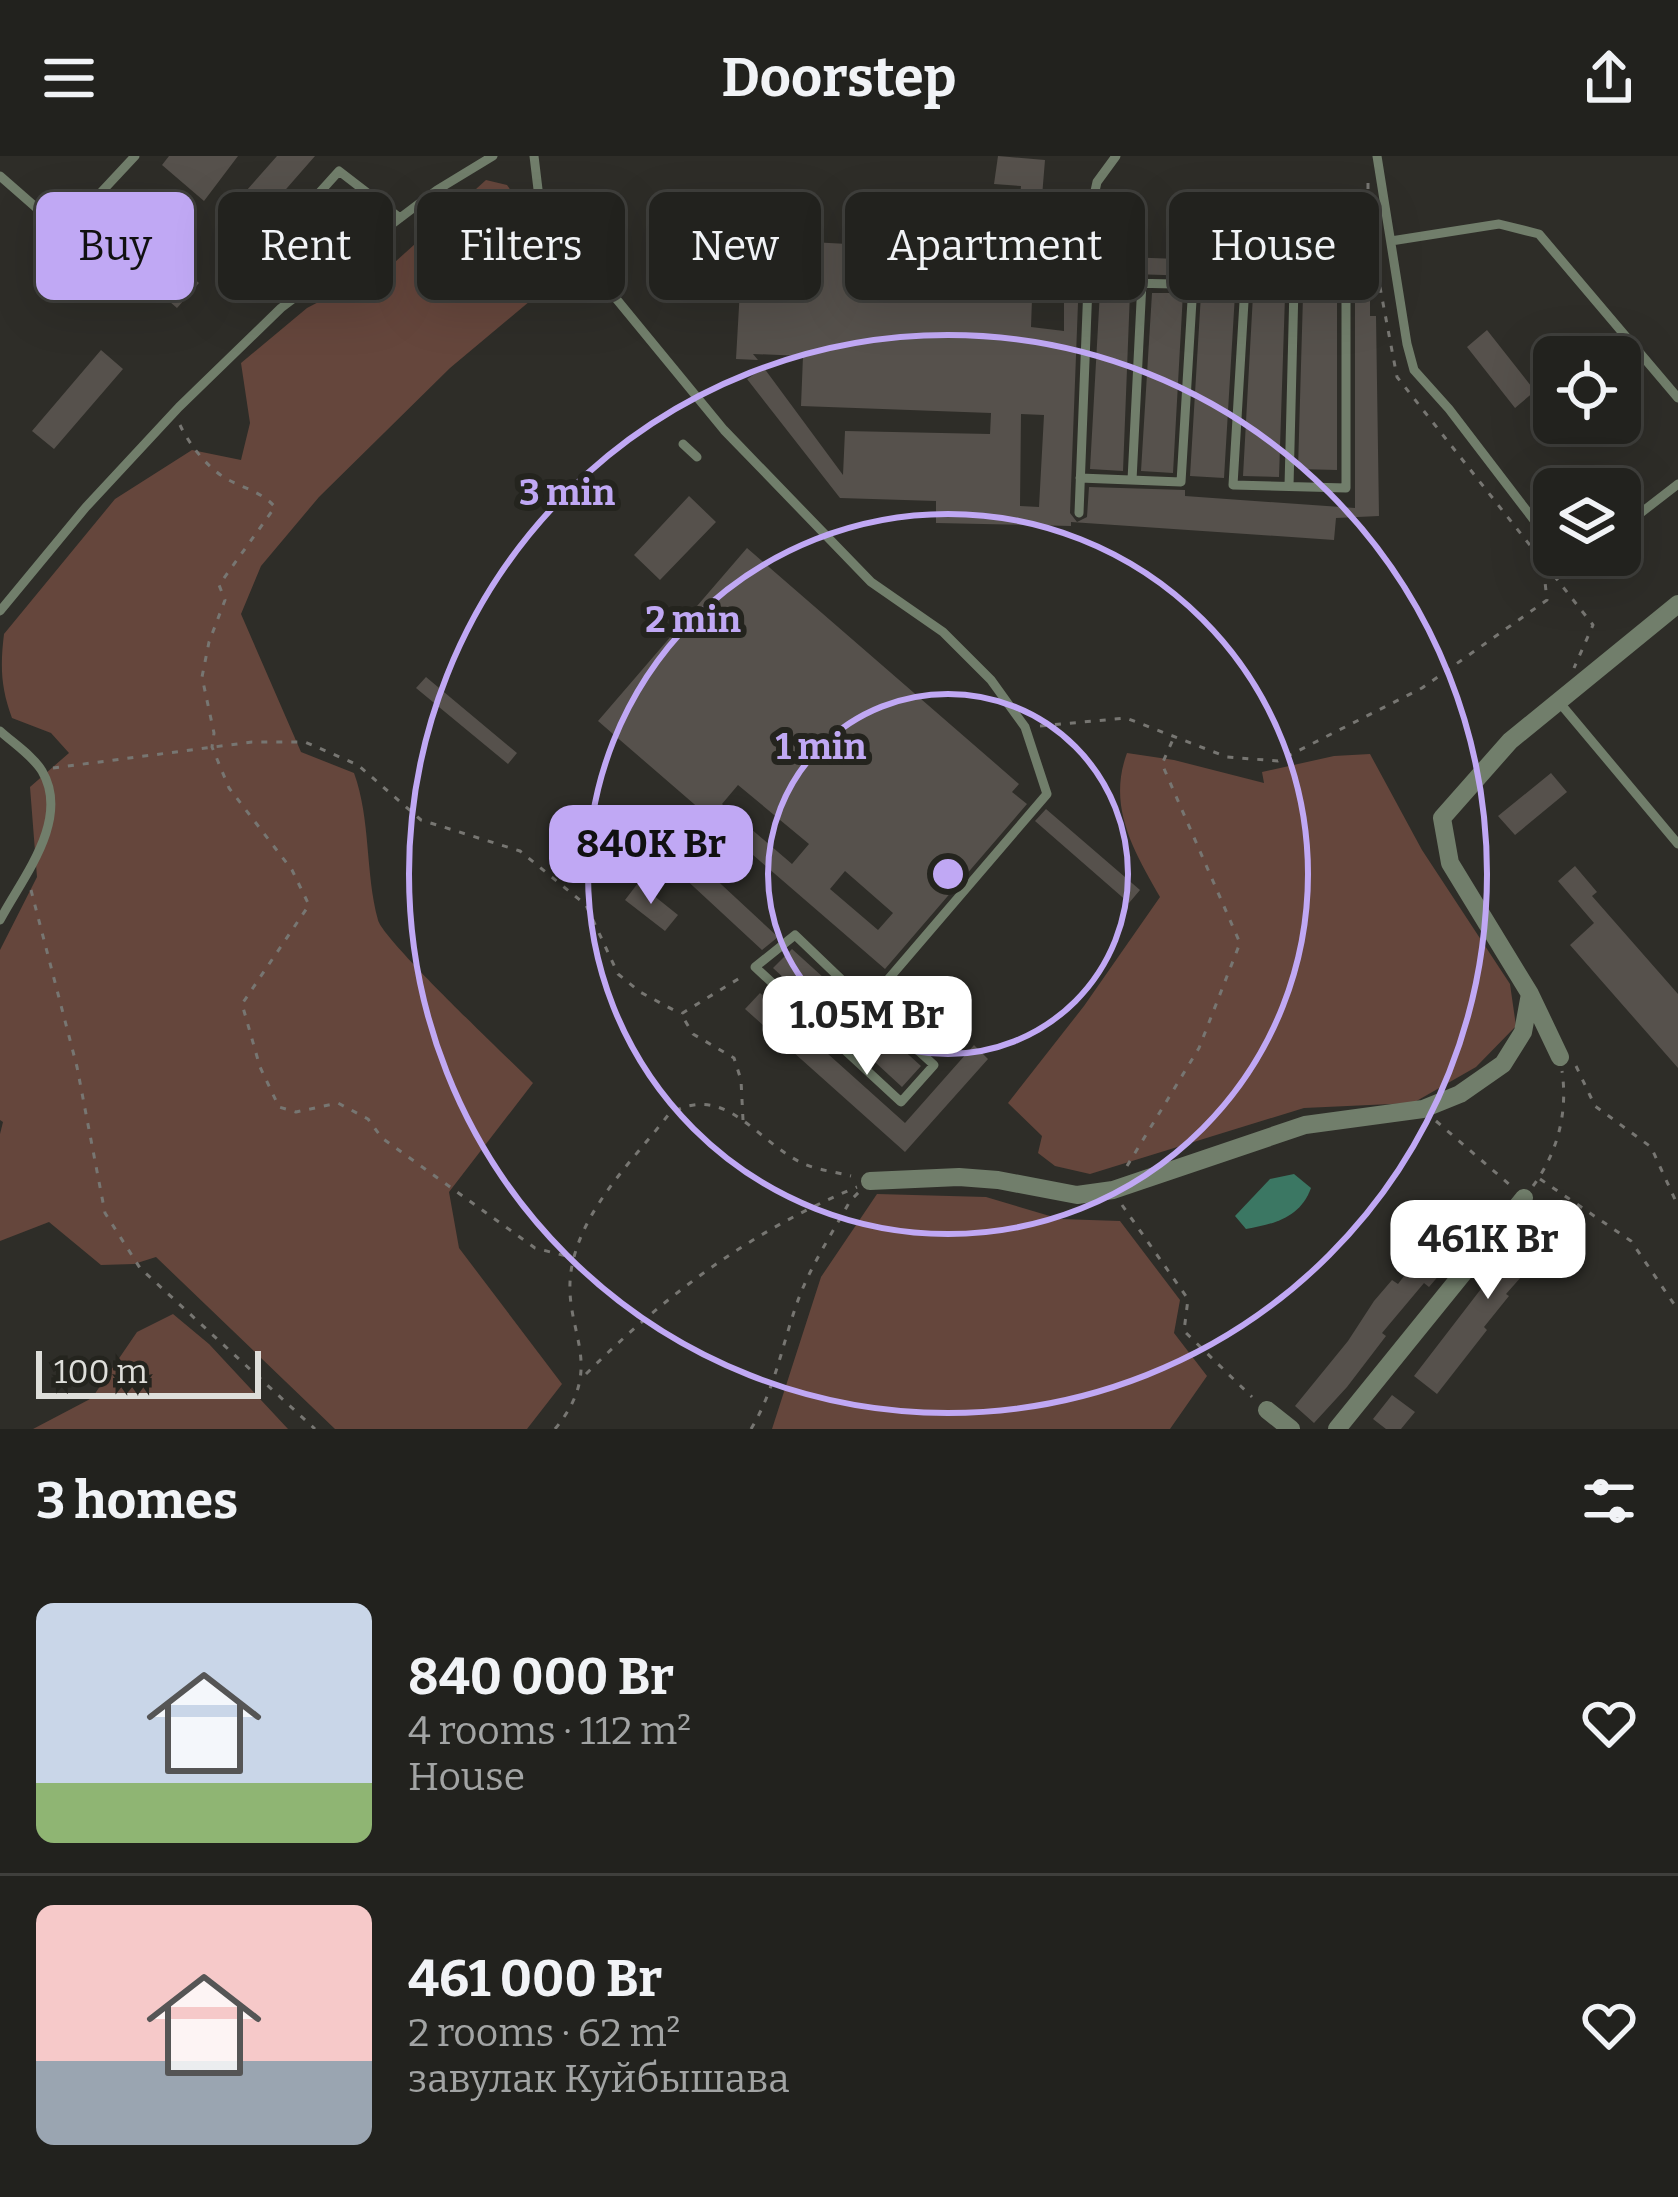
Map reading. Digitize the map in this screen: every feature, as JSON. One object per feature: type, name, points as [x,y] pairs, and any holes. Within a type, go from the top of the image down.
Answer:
[{"type":"street","points":[[1568,1061],[1450,862],[1442,818],[1510,741],[1678,604]]},
{"type":"street","points":[[870,1181],[998,1180],[1077,1195],[1113,1190],[1305,1125],[1423,1109],[1460,1094],[1503,1064],[1523,1033],[1530,994]]},
{"type":"street","points":[[1337,1429],[1524,1198]]},
{"type":"street","points":[[1267,1411],[1291,1429]]},
{"type":"lane","points":[[0,176],[64,232],[135,156]]},
{"type":"lane","points":[[0,611],[86,507],[174,412],[281,308],[400,218],[493,156]]},
{"type":"lane","points":[[534,156],[540,206],[724,430],[872,582],[943,632],[991,680],[1025,727],[1047,794],[867,1004]]},
{"type":"lane","points":[[1095,192],[1116,156]]},
{"type":"lane","points":[[1377,156],[1414,370],[1533,519]]},
{"type":"lane","points":[[320,192],[339,171],[366,192]]},
{"type":"lane","points":[[393,213],[400,218]]},
{"type":"lane","points":[[1391,241],[1499,224],[1539,234],[1678,398]]},
{"type":"lane","points":[[1079,512],[1085,300]]},
{"type":"lane","points":[[1132,480],[1141,300]]},
{"type":"lane","points":[[1080,478],[1180,482],[1192,300]]},
{"type":"lane","points":[[1244,300],[1233,485],[1346,488],[1346,300]]},
{"type":"lane","points":[[1289,486],[1294,300]]},
{"type":"lane","points":[[683,444],[697,458]]},
{"type":"lane","points":[[1641,513],[1678,484]]},
{"type":"lane","points":[[1559,702],[1678,844]]},
{"type":"lane","points":[[0,731],[41,770],[51,800],[50,828],[0,920]]},
{"type":"lane","points":[[795,935],[867,1004],[934,1065],[901,1102],[755,967],[795,935]]},
{"type":"path","points":[[174,412],[188,442],[221,476],[266,497],[275,507],[219,585],[225,600],[202,677],[214,733],[212,747],[229,788],[292,870],[309,905],[242,1004],[260,1067],[279,1107],[296,1112],[338,1103],[368,1119],[382,1138],[535,1248],[574,1258]]},
{"type":"path","points":[[1025,727],[1126,718],[1227,757],[1278,761],[1422,688],[1547,600],[1544,576]]},
{"type":"path","points":[[1174,737],[1162,764],[1240,943],[1199,1048],[1113,1190],[1188,1299],[1184,1331],[1267,1411]]},
{"type":"path","points":[[41,770],[212,747],[305,742],[358,765],[421,820],[520,851],[586,905],[617,974],[681,1014],[693,1034],[734,1058],[741,1081],[743,1122]]},
{"type":"path","points":[[26,870],[77,1067],[105,1213],[140,1268],[315,1429]]},
{"type":"path","points":[[681,1014],[755,967]]},
{"type":"path","points":[[1423,1109],[1524,1198],[1550,1162],[1566,1100],[1568,1061]]},
{"type":"path","points":[[1568,1061],[1595,1106],[1651,1147],[1678,1206]]},
{"type":"path","points":[[584,1376],[572,1307],[574,1258],[588,1219],[669,1114],[685,1105],[708,1102],[803,1164],[870,1181]]},
{"type":"path","points":[[1538,1178],[1631,1241],[1678,1310]]},
{"type":"path","points":[[555,1429],[584,1376],[677,1291],[796,1212],[870,1181]]},
{"type":"path","points":[[751,1429],[768,1401],[802,1290],[850,1201],[870,1181]]},
{"type":"shaded area","points":[[486,180],[507,185],[512,192],[473,192]]},
{"type":"shaded area","points":[[417,242],[417,300],[531,300],[450,368],[319,497],[261,566],[241,614],[301,752],[354,773],[374,902],[385,932],[533,1083],[449,1192],[459,1248],[562,1384],[527,1429],[335,1429],[156,1257],[134,1264],[101,1265],[49,1222],[0,1241],[0,950],[37,877],[30,787],[69,753],[51,733],[12,718],[2,677],[4,634],[115,499],[192,450],[241,460],[250,423],[241,363],[322,300],[393,300],[395,262]]},
{"type":"shaded area","points":[[1127,753],[1264,783],[1262,772],[1334,756],[1370,754],[1422,850],[1510,984],[1516,1026],[1476,1067],[1413,1103],[1304,1108],[1090,1174],[1055,1166],[1038,1153],[1042,1136],[1008,1103],[1160,897],[1126,828],[1120,792]]},
{"type":"shaded area","points":[[1294,1174],[1311,1188],[1300,1206],[1276,1222],[1246,1229],[1235,1216],[1270,1179]]},
{"type":"shaded area","points":[[877,1194],[986,1197],[1060,1219],[1120,1221],[1180,1300],[1174,1333],[1207,1376],[1170,1429],[772,1429],[821,1277]]},
{"type":"shaded area","points":[[173,1314],[209,1344],[288,1429],[33,1429],[92,1398],[137,1332]]},
{"type":"building","points":[[169,156],[238,156],[204,201],[162,165]]},
{"type":"building","points":[[277,156],[315,156],[284,192],[245,192]]},
{"type":"building","points":[[998,156],[1045,160],[1042,192],[994,184]]},
{"type":"building","points":[[821,243],[845,244],[845,300],[1032,300],[1031,327],[1064,331],[1064,303],[1078,303],[1070,513],[1077,522],[1087,517],[1089,487],[1185,490],[1185,496],[1355,508],[1355,300],[1370,300],[1370,316],[1376,316],[1379,516],[1336,518],[1334,540],[1071,522],[1071,526],[936,523],[936,501],[840,498],[747,379],[764,368],[843,475],[845,431],[990,434],[991,413],[801,406],[803,356],[753,354],[758,360],[736,359],[739,300],[821,300]],"holes":[[[1021,414],[1044,415],[1039,507],[1020,506]]]},
{"type":"building","points":[[1145,258],[1169,259],[1169,275],[1145,275]]},
{"type":"building","points":[[1152,293],[1169,293],[1169,300],[1183,300],[1173,473],[1141,471]]},
{"type":"building","points":[[1099,300],[1130,300],[1123,471],[1090,469]]},
{"type":"building","points":[[1201,300],[1235,300],[1224,478],[1190,476]]},
{"type":"building","points":[[1253,300],[1285,300],[1279,477],[1243,476]]},
{"type":"building","points":[[1303,300],[1337,300],[1337,470],[1298,469]]},
{"type":"building","points":[[1487,330],[1533,393],[1515,408],[1467,347]]},
{"type":"building","points":[[101,350],[123,369],[54,449],[32,431]]},
{"type":"building","points":[[689,496],[716,522],[660,580],[634,555]]},
{"type":"building","points":[[747,548],[1019,784],[1012,792],[1027,804],[885,969],[598,721]],"holes":[[[738,785],[809,844],[792,864],[722,804]],[[845,871],[893,913],[878,930],[830,889]]]},
{"type":"building","points":[[426,677],[517,753],[508,764],[416,688]]},
{"type":"building","points":[[1551,773],[1567,792],[1515,835],[1498,816]]},
{"type":"building","points":[[1046,809],[1140,890],[1129,903],[1035,821]]},
{"type":"building","points":[[681,847],[778,937],[762,950],[667,862]]},
{"type":"building","points":[[1575,866],[1597,892],[1592,896],[1678,994],[1678,1068],[1570,945],[1594,923],[1558,881]]},
{"type":"building","points":[[638,883],[678,915],[665,931],[625,900]]},
{"type":"building","points":[[792,949],[921,1066],[902,1087],[773,968]]},
{"type":"building","points":[[898,981],[956,1032],[936,1054],[880,1003]]},
{"type":"building","points":[[760,993],[905,1123],[974,1045],[988,1059],[905,1152],[745,1009]]},
{"type":"building","points":[[1454,1211],[1477,1231],[1429,1287],[1424,1283],[1382,1333],[1386,1336],[1347,1387],[1314,1423],[1295,1406],[1374,1301],[1392,1280],[1398,1284]]},
{"type":"building","points":[[1541,1211],[1564,1229],[1506,1294],[1509,1296],[1484,1327],[1487,1330],[1437,1394],[1414,1376],[1494,1272],[1489,1268]]},
{"type":"building","points":[[1392,1395],[1415,1412],[1401,1429],[1386,1429],[1373,1419]]}]
